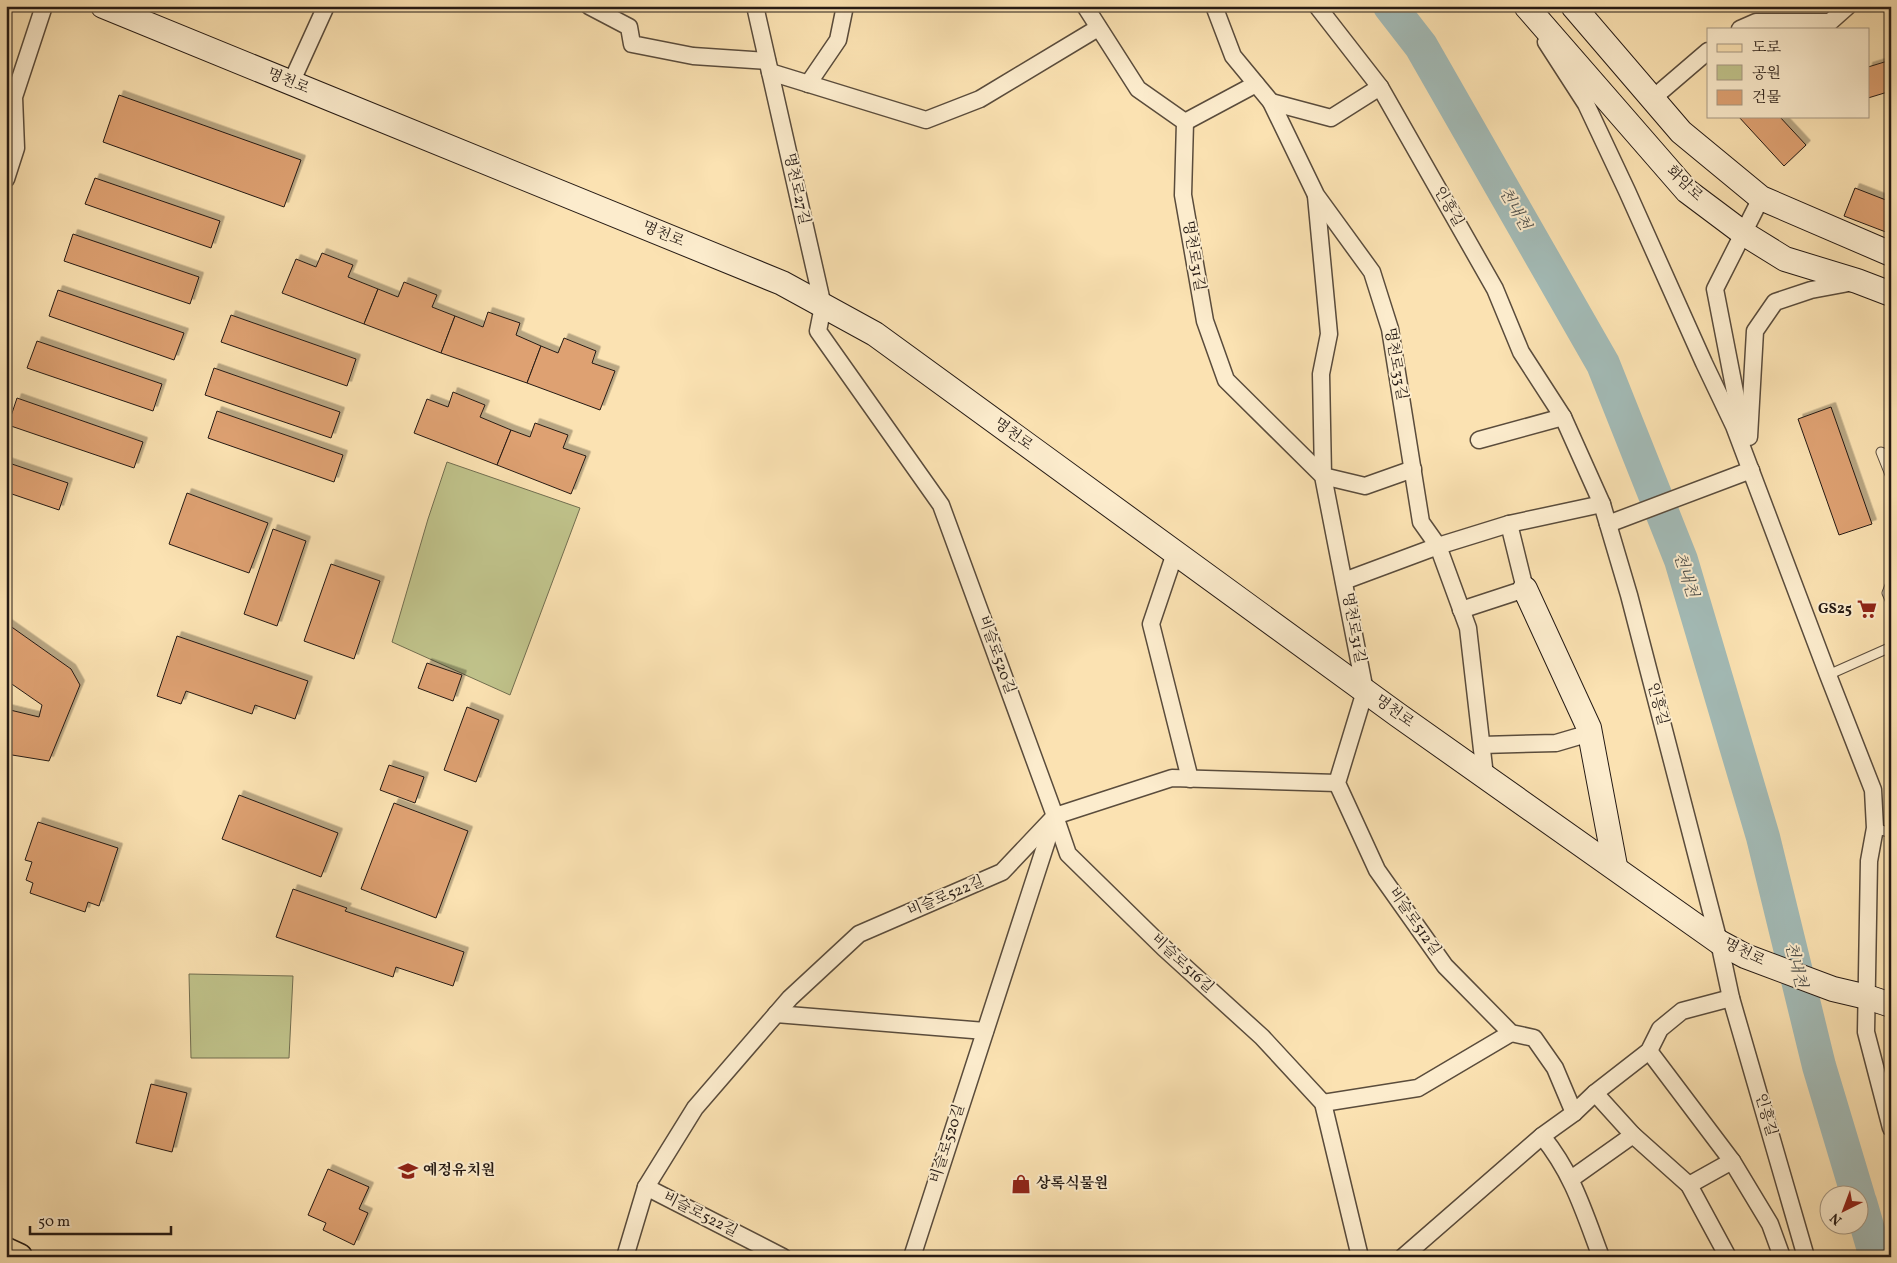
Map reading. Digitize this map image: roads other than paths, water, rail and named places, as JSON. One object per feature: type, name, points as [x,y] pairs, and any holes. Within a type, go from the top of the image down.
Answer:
[{"type":"main road","points":[[6,1251],[19,1257]]},
{"type":"street","points":[[6,179],[16,148],[14,97],[44,6]]},
{"type":"street","name":"명천로","points":[[103,6],[782,283],[875,334],[1365,691],[1615,866],[1719,942],[1745,956],[1833,989],[1868,997],[1891,1005]]},
{"type":"street","points":[[292,83],[326,6]]},
{"type":"street","points":[[589,6],[629,27],[632,44],[693,56],[768,67],[808,84],[926,120],[980,99],[1098,28]]},
{"type":"street","name":"명천로27길","points":[[755,6],[823,306]]},
{"type":"street","points":[[1085,6],[1138,89],[1185,122],[1256,84]]},
{"type":"street","name":"명천로33길","points":[[1214,6],[1233,56],[1271,102],[1316,195],[1372,272],[1390,328],[1421,522],[1438,546],[1468,628],[1485,776]]},
{"type":"street","name":"인흥길","points":[[1318,6],[1380,87],[1495,289],[1521,352],[1563,417],[1602,504],[1629,595],[1732,998],[1806,1257]]},
{"type":"street","points":[[1524,6],[1586,104],[1734,426],[1873,790],[1883,830],[1870,860],[1866,1032],[1891,1128]]},
{"type":"street","name":"화암로","points":[[1524,6],[1687,191],[1743,233],[1786,259],[1857,281],[1891,294]]},
{"type":"street","points":[[1573,6],[1681,132],[1761,198],[1891,254]]},
{"type":"street","points":[[1742,28],[1756,22],[1830,22],[1848,6]]},
{"type":"street","points":[[808,84],[838,40],[844,10]]},
{"type":"street","points":[[1652,99],[1707,52]]},
{"type":"street","points":[[1271,102],[1331,118],[1380,87]]},
{"type":"street","name":"명천로31길","points":[[1185,122],[1183,196],[1205,321],[1226,380],[1323,476]]},
{"type":"street","name":"명천로33길","points":[[1316,195],[1329,334]]},
{"type":"street","points":[[1749,464],[1715,289],[1761,198]]},
{"type":"street","points":[[1749,464],[1755,331],[1775,302],[1811,290],[1857,281]]},
{"type":"street","name":"비슬로520길","points":[[823,306],[818,331],[940,505],[1056,816],[912,1257]]},
{"type":"street","name":"명천로31길","points":[[1329,334],[1321,374],[1323,476],[1365,691]]},
{"type":"street","points":[[1479,440],[1563,417]]},
{"type":"street","points":[[1608,524],[1749,464]]},
{"type":"street","points":[[1323,476],[1365,486],[1412,469]]},
{"type":"street","points":[[1344,581],[1438,546],[1509,524],[1602,504]]},
{"type":"street","points":[[1509,524],[1525,589],[1590,733],[1615,866]]},
{"type":"street","points":[[1175,553],[1151,624],[1190,779]]},
{"type":"street","points":[[1461,610],[1525,589]]},
{"type":"street","points":[[1337,783],[1365,691]]},
{"type":"street","points":[[1482,745],[1556,743],[1590,733]]},
{"type":"street","name":"비슬로522길","points":[[625,1257],[646,1187],[696,1108],[790,998],[859,934],[1002,872],[1056,816],[1172,778],[1337,783]]},
{"type":"street","name":"비슬로512길","points":[[1337,783],[1377,870],[1445,966],[1511,1033]]},
{"type":"street","name":"비슬로516길","points":[[1056,816],[1068,854],[1164,948],[1262,1037],[1323,1103],[1360,1257]]},
{"type":"street","points":[[1403,1257],[1542,1136],[1574,1113],[1649,1051],[1660,1029],[1682,1011],[1732,998]]},
{"type":"street","points":[[776,1014],[985,1031]]},
{"type":"street","points":[[1323,1103],[1418,1088],[1511,1033],[1534,1038],[1555,1068],[1574,1113]]},
{"type":"street","points":[[1649,1051],[1732,1161],[1770,1224],[1777,1239],[1781,1257]]},
{"type":"street","points":[[1596,1093],[1633,1135],[1689,1185],[1728,1257]]},
{"type":"street","points":[[1571,1179],[1633,1135]]},
{"type":"street","points":[[1542,1136],[1552,1148],[1571,1179],[1601,1257]]},
{"type":"street","points":[[1689,1185],[1732,1161]]},
{"type":"street","name":"비슬로522길","points":[[646,1187],[782,1256]]},
{"type":"street","points":[[1777,1239],[1798,1232]]},
{"type":"lane","points":[[1891,457],[1881,452],[1891,478]]},
{"type":"lane","points":[[1891,583],[1887,593],[1891,602]]},
{"type":"lane","points":[[1828,675],[1891,647]]},
{"type":"waterway","name":"천내천","points":[[1390,6],[1421,46],[1603,364],[1681,560],[1763,837],[1819,1066],[1855,1186]]},
{"type":"waterway","name":"천내천","points":[[1870,1236],[1876,1257]]},
{"type":"place","name":"GS25","points":[[1867,609]]},
{"type":"place","name":"예정유치원","points":[[408,1171]]},
{"type":"place","name":"상록식물원","points":[[1021,1184]]}]
